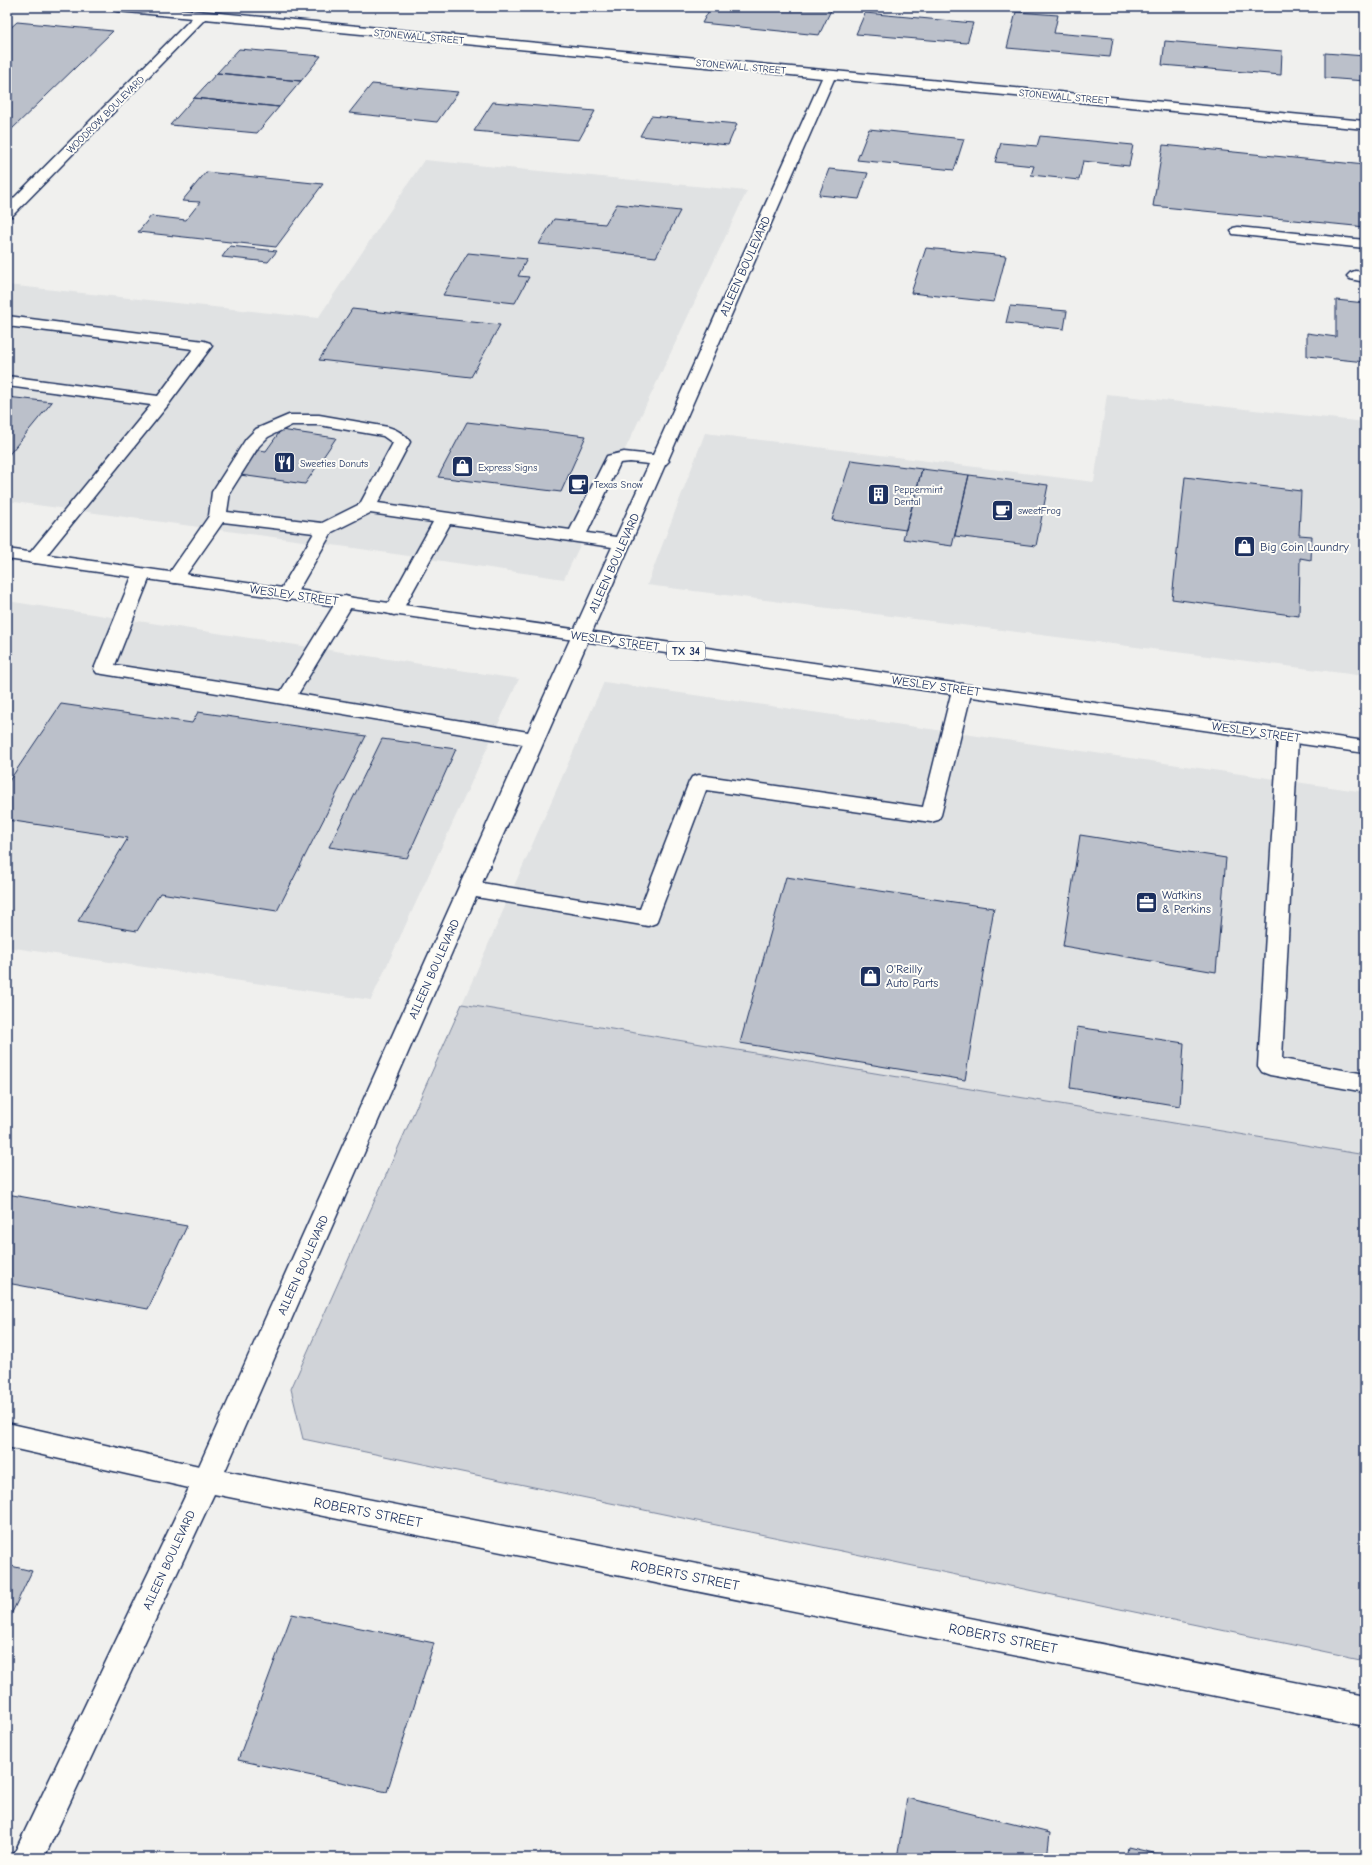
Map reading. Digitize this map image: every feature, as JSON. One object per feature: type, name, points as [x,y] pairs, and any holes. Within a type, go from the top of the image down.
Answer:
[{"type":"street","name":"STONEWALL STREET","points":[[117,7],[1365,125]]},
{"type":"street","name":"WOODROW BOULEVARD","points":[[7,213],[202,15]]},
{"type":"street","name":"AILEEN BOULEVARD","points":[[28,1858],[207,1480],[660,461],[830,74]]},
{"type":"street","points":[[1238,231],[1365,244]]},
{"type":"street","points":[[7,321],[204,346],[162,402],[35,558]]},
{"type":"street","points":[[7,381],[162,402]]},
{"type":"street","points":[[175,578],[218,516],[221,492],[252,443],[262,433],[289,420],[319,420],[388,432],[402,442],[367,507],[325,529],[287,594]]},
{"type":"street","points":[[576,536],[613,460],[619,457],[633,457],[660,461]]},
{"type":"street","points":[[367,507],[623,543]]},
{"type":"street","points":[[218,516],[325,529]]},
{"type":"street","points":[[394,609],[444,518]]},
{"type":"street","name":"WESLEY STREET","points":[[7,554],[1365,748]]},
{"type":"street","points":[[142,574],[104,669],[535,740]]},
{"type":"street","points":[[286,698],[344,602]]},
{"type":"street","points":[[470,889],[648,918],[699,782],[931,815],[962,690]]},
{"type":"street","points":[[1288,736],[1270,1066],[1365,1083]]},
{"type":"street","name":"ROBERTS STREET","points":[[7,1435],[207,1480],[1365,1710]]},
{"type":"shaded area","points":[[424,160],[747,191],[564,579],[354,548],[7,501],[7,285],[318,318]]},
{"type":"shaded area","points":[[1107,394],[1365,422],[1365,676],[647,585],[705,433],[1094,482]]},
{"type":"shaded area","points":[[7,601],[519,679],[371,1000],[7,947]]},
{"type":"shaded area","points":[[604,682],[1365,792],[1365,1155],[462,1004]]},
{"type":"shaded area","points":[[462,1004],[1365,1155],[1365,1660],[303,1439],[291,1389]]},
{"type":"building","points":[[575,7],[618,7],[616,11]]},
{"type":"building","points":[[711,7],[832,8],[819,35],[702,23]]},
{"type":"building","points":[[1016,12],[1058,15],[1054,33],[1113,38],[1110,57],[1007,48]]},
{"type":"building","points":[[865,13],[973,23],[967,43],[856,34]]},
{"type":"building","points":[[17,22],[113,31],[10,131],[7,131],[7,31]]},
{"type":"building","points":[[1165,41],[1282,51],[1281,75],[1162,65]]},
{"type":"building","points":[[239,49],[321,56],[301,81],[217,73]]},
{"type":"building","points":[[1325,53],[1365,56],[1365,81],[1325,78]]},
{"type":"building","points":[[217,73],[301,81],[279,107],[194,98]]},
{"type":"building","points":[[372,84],[458,92],[437,122],[349,113]]},
{"type":"building","points":[[194,98],[279,107],[257,133],[170,125]]},
{"type":"building","points":[[493,102],[595,111],[579,140],[474,131]]},
{"type":"building","points":[[651,116],[737,124],[728,145],[640,136]]},
{"type":"building","points":[[869,129],[964,139],[954,170],[857,160]]},
{"type":"building","points":[[1040,136],[1133,145],[1129,166],[1083,161],[1079,180],[1031,175],[1034,166],[995,162],[1001,143],[1037,146]]},
{"type":"building","points":[[1163,145],[1365,165],[1365,227],[1153,206]]},
{"type":"building","points":[[829,169],[868,173],[859,199],[819,195]]},
{"type":"building","points":[[206,172],[323,184],[276,247],[138,232],[151,216],[186,220],[200,202],[182,201]]},
{"type":"building","points":[[617,204],[680,211],[656,257],[539,244],[554,219],[605,224]]},
{"type":"building","points":[[230,246],[277,251],[268,262],[222,257]]},
{"type":"building","points":[[926,248],[1006,256],[994,302],[911,293]]},
{"type":"building","points":[[468,253],[527,259],[518,276],[529,277],[515,303],[443,295]]},
{"type":"building","points":[[1336,300],[1365,303],[1365,362],[1307,356],[1307,333],[1336,337]]},
{"type":"building","points":[[1010,306],[1067,311],[1064,329],[1006,323]]},
{"type":"building","points":[[352,309],[500,325],[471,377],[319,360]]},
{"type":"building","points":[[7,397],[52,402],[7,457]]},
{"type":"building","points":[[467,422],[586,436],[561,492],[438,477]]},
{"type":"building","name":"Sweeties Donuts","points":[[281,430],[336,438],[305,484],[240,475],[258,450],[266,451]]},
{"type":"building","name":"Peppermint Dental","points":[[851,460],[922,469],[906,530],[832,520]]},
{"type":"building","points":[[922,469],[969,475],[952,546],[903,539]]},
{"type":"building","name":"sweetFrog","points":[[969,475],[1048,485],[1036,546],[955,536]]},
{"type":"building","name":"Big Coin Laundry","points":[[1185,477],[1301,491],[1299,535],[1312,536],[1311,560],[1300,558],[1299,616],[1172,599]]},
{"type":"building","points":[[61,704],[192,723],[198,712],[366,736],[277,911],[160,893],[137,931],[78,921],[128,838],[7,820],[7,784]]},
{"type":"building","points":[[382,739],[456,749],[407,858],[329,847]]},
{"type":"building","name":"Watkins & Perkins","points":[[1080,835],[1226,858],[1216,972],[1063,946]]},
{"type":"building","points":[[1363,845],[1365,846],[1365,928],[1363,928]]},
{"type":"building","name":"O'Reilly Auto Parts","points":[[786,877],[994,908],[965,1080],[740,1043]]},
{"type":"building","points":[[1363,928],[1365,928],[1365,1003],[1361,1003]]},
{"type":"building","points":[[1077,1027],[1184,1043],[1180,1106],[1070,1088]]},
{"type":"building","points":[[7,1194],[187,1226],[148,1309],[7,1283]]},
{"type":"building","points":[[7,1565],[32,1571],[7,1623]]},
{"type":"building","points":[[292,1614],[434,1643],[387,1792],[238,1760]]},
{"type":"building","points":[[907,1798],[1050,1833],[1047,1858],[897,1858]]},
{"type":"building","points":[[1128,1847],[1175,1858],[1126,1858]]},
{"type":"place","name":"Sweeties Donuts","points":[[284,463]]},
{"type":"place","name":"Express Signs","points":[[463,467]]},
{"type":"place","name":"Texas Snow","points":[[578,484]]},
{"type":"place","name":"Peppermint Dental","points":[[878,495]]},
{"type":"place","name":"sweetFrog","points":[[1002,510]]},
{"type":"place","name":"Big Coin Laundry","points":[[1245,547]]},
{"type":"place","name":"Watkins & Perkins","points":[[1146,902]]},
{"type":"place","name":"O'Reilly Auto Parts","points":[[870,976]]}]
